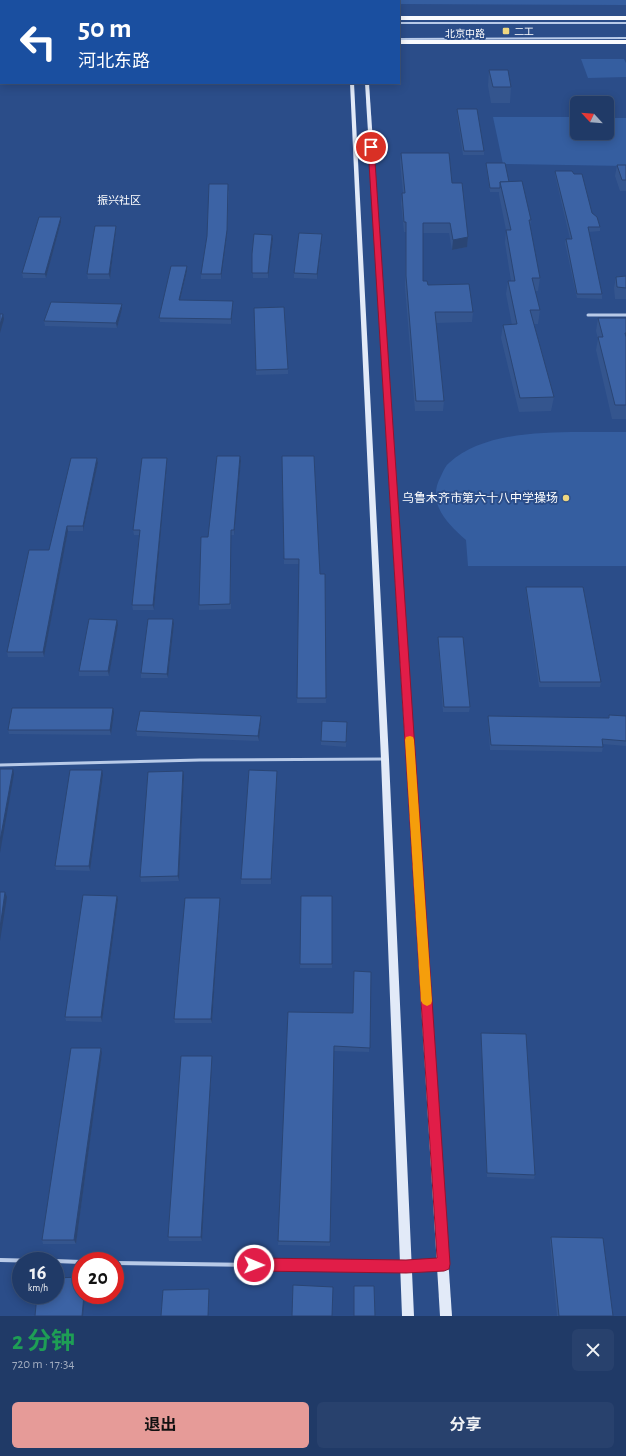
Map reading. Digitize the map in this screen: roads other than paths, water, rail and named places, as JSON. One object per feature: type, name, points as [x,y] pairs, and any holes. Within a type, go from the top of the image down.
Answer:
[{"type":"main road","name":"北京中路","points":[[400,18],[626,18]]},
{"type":"main road","name":"北京中路","points":[[400,42],[626,42]]},
{"type":"main road","points":[[352,84],[386,759],[408,1316]]},
{"type":"main road","points":[[367,84],[444,1264],[446,1316]]},
{"type":"street","points":[[588,315],[626,315]]},
{"type":"lane","points":[[400,23],[626,23]]},
{"type":"lane","points":[[400,38],[626,38]]},
{"type":"lane","points":[[0,765],[200,760],[386,759]]},
{"type":"lane","points":[[0,1260],[12,1260]]},
{"type":"lane","points":[[124,1263],[406,1267],[444,1264]]},
{"type":"place","name":"二工","points":[[506,31]]},
{"type":"place","name":"乌鲁木齐市第六十八中学操场","points":[[566,498]]},
{"type":"district","name":"振兴社区","points":[[119,200]]}]
